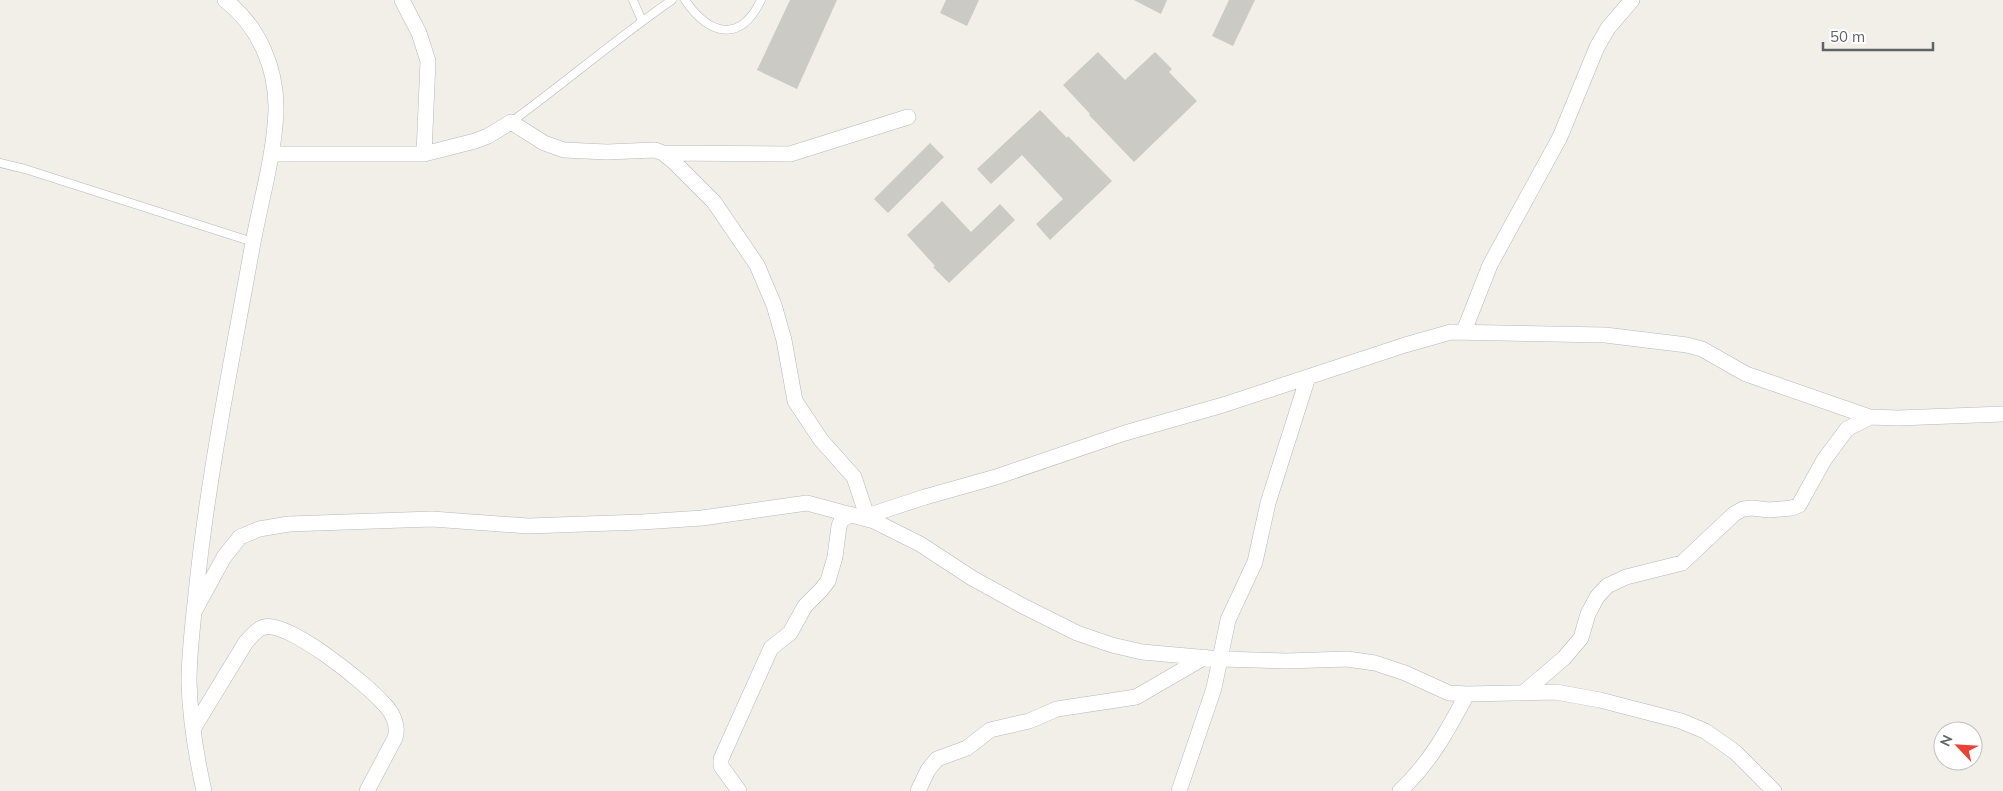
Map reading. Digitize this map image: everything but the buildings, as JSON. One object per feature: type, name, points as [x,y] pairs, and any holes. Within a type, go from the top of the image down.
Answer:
[{"type":"street","points":[[204,791],[193,729],[189,683],[190,650],[203,525],[253,242],[271,154],[276,110],[270,66],[263,46],[251,26],[225,0]]},
{"type":"street","points":[[402,0],[419,33],[428,61],[424,154]]},
{"type":"street","points":[[1464,331],[1490,265],[1560,136],[1597,47],[1608,28],[1632,0]]},
{"type":"street","points":[[663,153],[790,154],[908,116]]},
{"type":"street","points":[[271,154],[424,154],[475,141],[488,136],[511,122],[544,143],[564,150],[592,152],[655,150],[663,153],[714,202],[757,266],[774,305],[784,340],[795,401],[821,440],[854,477],[867,517]]},
{"type":"street","points":[[867,517],[996,478],[1125,433],[1223,405],[1405,345],[1452,332],[1605,335],[1687,344],[1702,349],[1746,374],[1870,417],[1898,418],[2003,414]]},
{"type":"street","points":[[1179,791],[1214,688],[1228,620],[1255,562],[1268,503],[1308,377]]},
{"type":"street","points":[[1523,693],[1564,658],[1581,638],[1588,614],[1597,597],[1608,586],[1626,577],[1682,563],[1734,514],[1743,509],[1792,508],[1799,505],[1824,460],[1847,429],[1870,417]]},
{"type":"street","points":[[194,612],[224,557],[240,537],[259,529],[289,524],[432,519],[528,526],[642,522],[702,518],[807,503],[867,517],[920,544],[986,586],[1077,633],[1112,644],[1142,652],[1221,659],[1286,661],[1347,659],[1375,663],[1405,673],[1449,693],[1556,692],[1600,700],[1680,721],[1705,731],[1735,752],[1774,791]]},
{"type":"street","points":[[739,791],[721,766],[721,759],[771,648],[790,633],[805,606],[828,581],[839,526],[845,517],[850,514]]},
{"type":"street","points":[[193,729],[246,642],[255,632],[264,627],[277,628],[309,644],[350,671],[385,704],[394,719],[398,730],[396,738],[367,791]]},
{"type":"street","points":[[918,791],[928,770],[937,759],[967,748],[990,730],[1028,722],[1057,709],[1136,697],[1205,657]]},
{"type":"street","points":[[1400,791],[1421,770],[1441,743],[1467,694]]},
{"type":"lane","points":[[633,0],[642,20]]},
{"type":"lane","points":[[511,122],[579,71],[642,20],[672,0]]},
{"type":"lane","points":[[686,0],[704,22],[715,29],[730,29],[744,24],[761,0]]},
{"type":"lane","points":[[0,163],[25,169],[253,242]]}]
